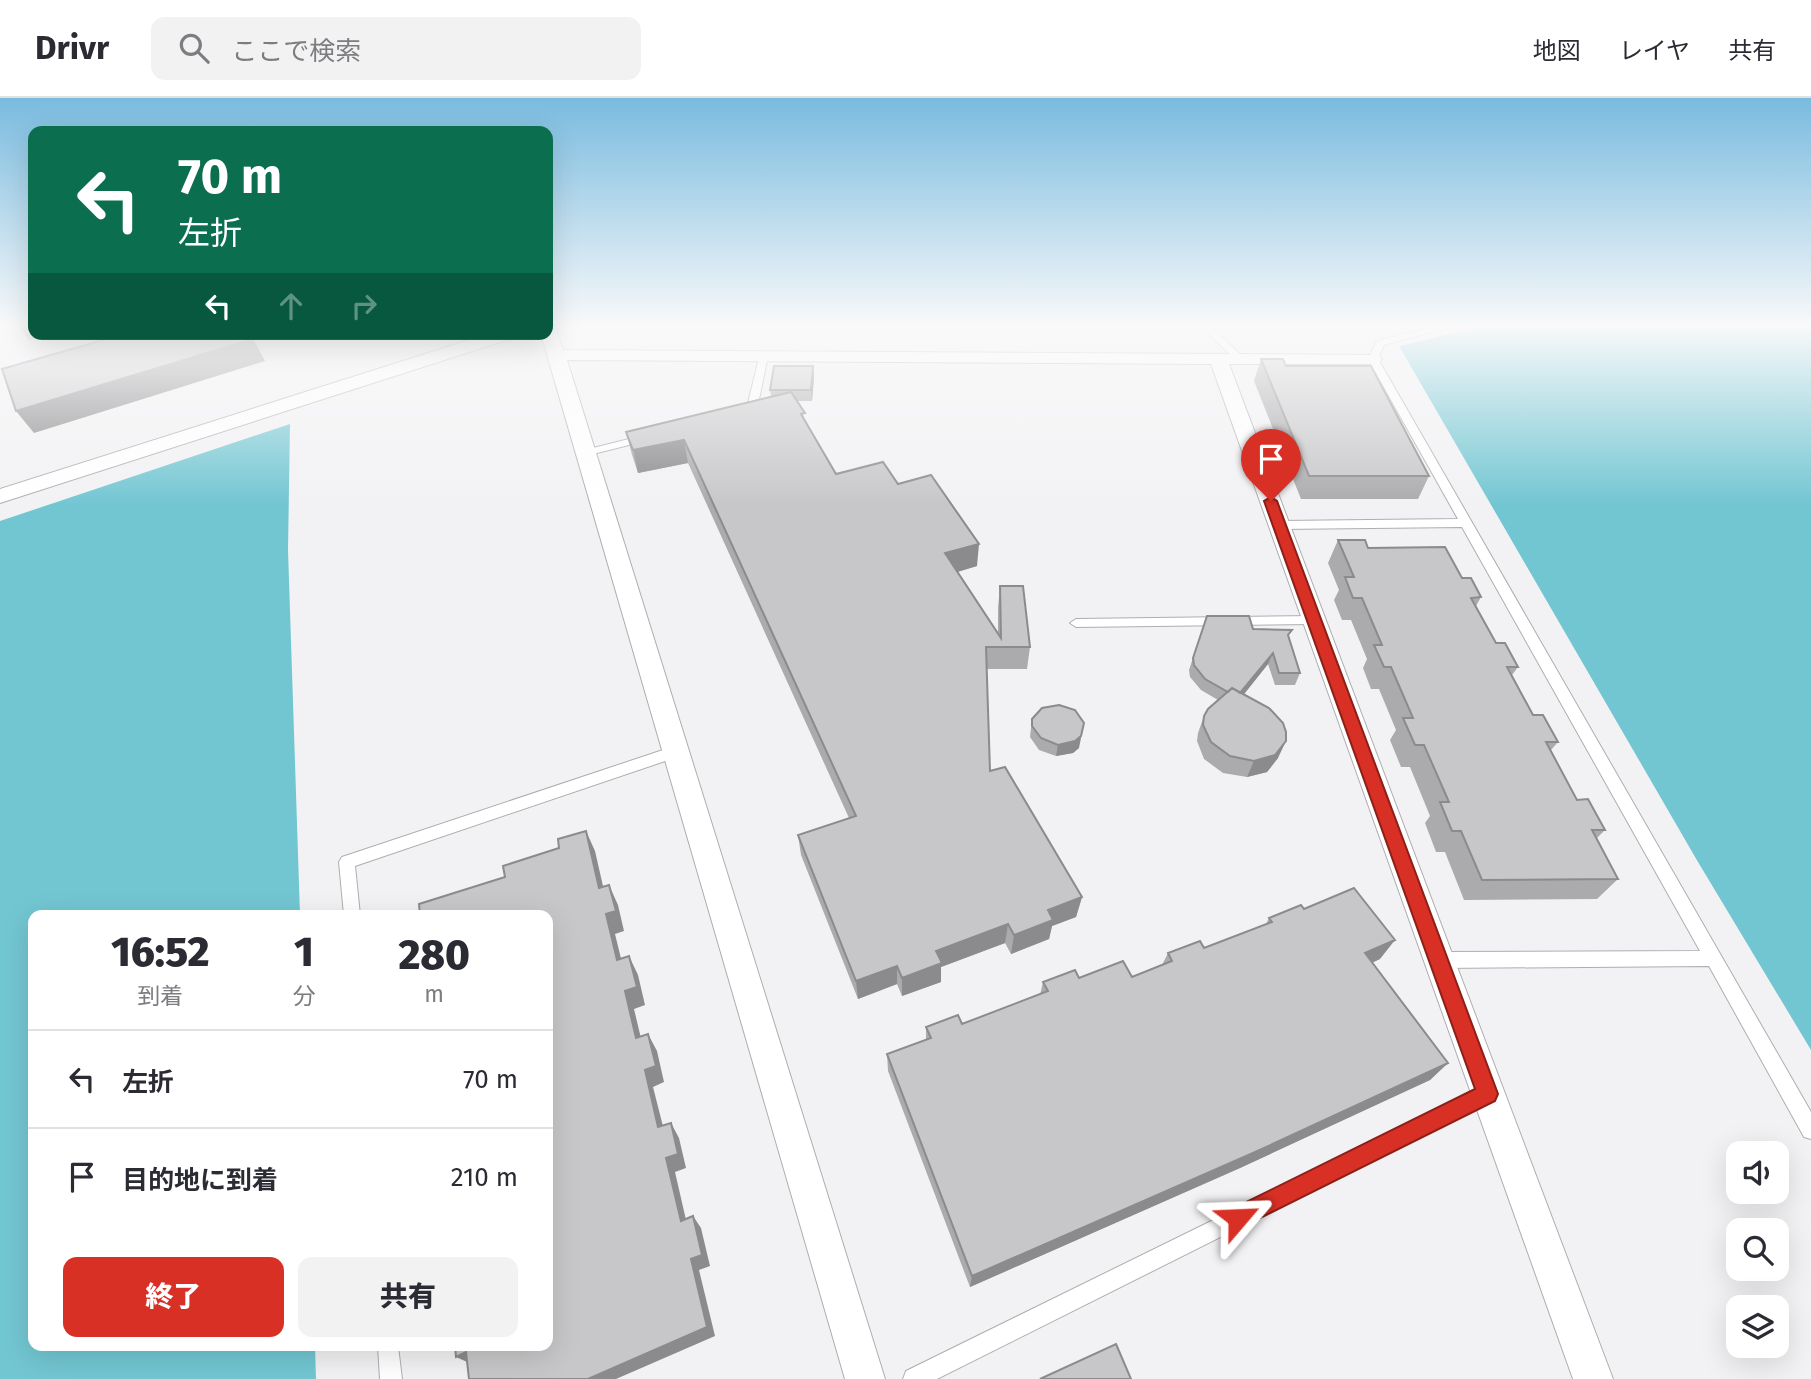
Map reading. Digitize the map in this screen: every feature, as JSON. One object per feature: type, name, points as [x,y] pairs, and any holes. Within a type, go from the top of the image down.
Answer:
[{"type":"street","points":[[0,496],[345,386]]},
{"type":"street","points":[[565,386],[865,1379]]},
{"type":"street","points":[[1237,386],[1280,525],[1593,1379]]},
{"type":"lane","points":[[731,417],[744,414],[753,404],[757,386]]},
{"type":"lane","points":[[1388,386],[1811,1130]]},
{"type":"lane","points":[[585,453],[652,436]]},
{"type":"lane","points":[[1280,525],[1466,523]]},
{"type":"lane","points":[[1076,623],[1315,620]]},
{"type":"lane","points":[[352,910],[347,862],[675,752]]},
{"type":"lane","points":[[1440,960],[1713,958]]},
{"type":"lane","points":[[914,1379],[1488,1094]]},
{"type":"lane","points":[[388,1351],[391,1379]]},
{"type":"water","points":[[1422,386],[1811,386],[1811,1050],[1698,862]]},
{"type":"water","points":[[290,424],[288,550],[300,910],[28,910],[28,1351],[315,1351],[316,1379],[0,1379],[0,521]]},
{"type":"building","points":[[8,386],[99,386],[16,411]]},
{"type":"building","points":[[771,386],[811,386],[811,390],[770,390]]},
{"type":"building","points":[[1272,386],[1381,386],[1429,476],[1309,476]]},
{"type":"building","points":[[791,392],[805,413],[801,414],[836,474],[883,462],[898,484],[931,475],[979,544],[945,553],[1001,638],[1000,586],[1023,586],[1030,647],[986,647],[990,771],[1005,767],[1082,897],[1048,910],[1053,920],[1014,935],[1008,924],[936,951],[942,963],[902,978],[897,966],[856,981],[798,835],[856,816],[684,440],[633,450],[626,432]]},
{"type":"building","points":[[1338,540],[1365,540],[1368,548],[1445,547],[1462,578],[1471,578],[1481,597],[1471,598],[1496,643],[1505,643],[1518,667],[1507,667],[1533,715],[1543,715],[1558,742],[1546,742],[1577,800],[1588,799],[1605,830],[1592,830],[1618,879],[1482,880],[1461,831],[1452,831],[1440,802],[1449,802],[1424,745],[1415,745],[1403,718],[1413,718],[1391,667],[1384,667],[1374,645],[1382,645],[1362,598],[1353,598],[1345,577],[1354,577]]},
{"type":"building","points":[[1207,616],[1249,616],[1253,629],[1292,630],[1288,635],[1300,673],[1279,673],[1273,653],[1240,693],[1232,688],[1228,692],[1205,679],[1194,665],[1193,658]]},
{"type":"building","points":[[1232,688],[1269,708],[1283,723],[1286,741],[1275,755],[1254,761],[1230,756],[1211,742],[1203,725],[1204,716],[1208,709]]},
{"type":"building","points":[[1059,705],[1075,710],[1084,723],[1081,736],[1075,741],[1058,745],[1041,738],[1032,726],[1032,719],[1042,708]]},
{"type":"building","points":[[586,831],[599,888],[609,885],[616,911],[606,914],[617,960],[629,956],[637,987],[625,991],[636,1038],[648,1034],[656,1066],[645,1070],[658,1127],[671,1123],[678,1154],[666,1158],[681,1221],[693,1216],[702,1255],[691,1259],[707,1327],[588,1379],[469,1379],[466,1352],[456,1357],[455,1351],[553,1351],[553,910],[420,910],[419,904],[505,877],[503,866],[559,848],[558,839]]},
{"type":"building","points":[[1354,888],[1395,940],[1365,953],[1448,1063],[1253,1153],[972,1276],[887,1054],[931,1038],[926,1027],[958,1015],[962,1024],[1048,991],[1043,982],[1075,970],[1079,978],[1123,961],[1132,977],[1172,961],[1168,953],[1200,941],[1204,948],[1272,922],[1269,918],[1301,905],[1304,909]]},
{"type":"building","points":[[1116,1344],[1131,1379],[1040,1379]]},
{"type":"route","points":[[1238,1218],[1488,1094],[1271,501]]}]
